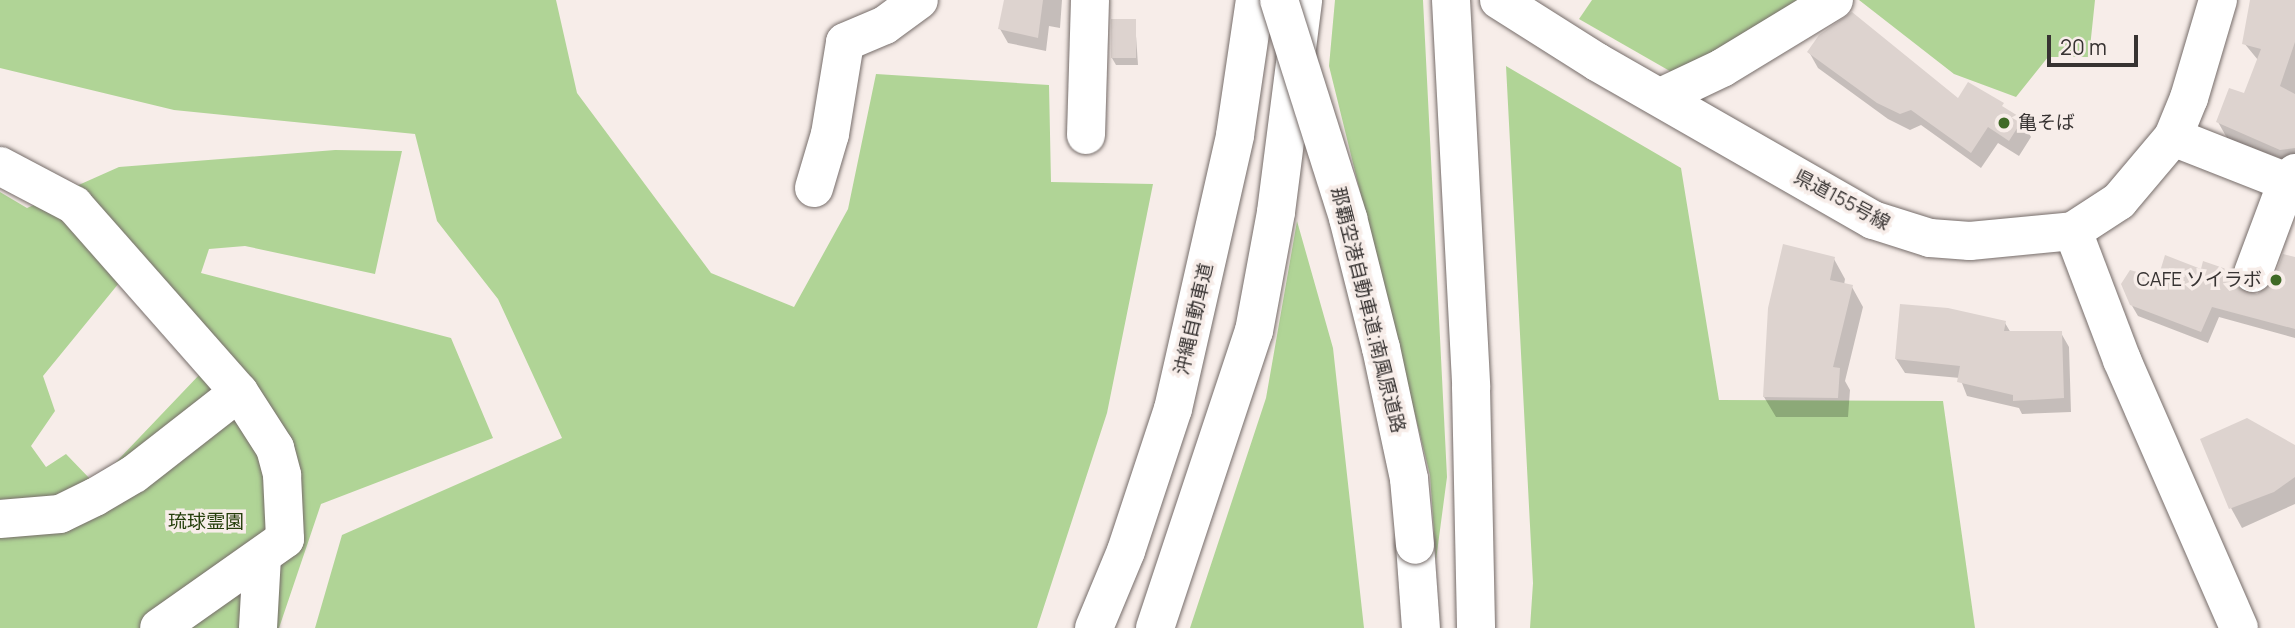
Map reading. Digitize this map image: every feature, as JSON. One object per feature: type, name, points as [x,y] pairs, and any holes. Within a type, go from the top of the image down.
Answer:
[{"type":"main road","points":[[814,187],[830,134],[845,42],[885,25],[919,0]]},
{"type":"main road","points":[[1086,135],[1090,0]]},
{"type":"main road","name":"沖縄自動車道","points":[[1094,628],[1126,551],[1173,409],[1235,135],[1255,0]]},
{"type":"main road","name":"県道155号線","points":[[1499,0],[1873,220],[1901,231],[1930,237],[2003,241],[2073,231],[2119,201],[2173,136],[2189,98],[2218,0]]},
{"type":"main road","points":[[1661,97],[1723,68],[1834,0]]},
{"type":"main road","points":[[1154,628],[1254,331],[1276,212],[1295,1]]},
{"type":"main road","name":"那覇空港自動車道;南風原道路","points":[[1295,1],[1381,348],[1409,479],[1421,628]]},
{"type":"main road","points":[[1452,17],[1471,387],[1476,628]]},
{"type":"main road","points":[[2173,136],[2289,200],[2260,245],[2253,273]]},
{"type":"main road","points":[[0,166],[74,205],[239,391],[275,448],[282,475],[285,539],[201,615],[159,628]]},
{"type":"main road","points":[[2073,231],[2122,360],[2239,628]]},
{"type":"main road","points":[[0,519],[60,514],[95,497],[134,474],[239,391]]},
{"type":"main road","points":[[258,628],[262,557]]},
{"type":"green space","points":[[0,0],[556,0],[577,93],[711,273],[794,307],[848,209],[876,74],[1049,85],[1051,182],[1153,184],[1107,413],[1037,628],[315,628],[342,535],[562,438],[498,299],[437,221],[415,134],[174,110],[0,68]]},
{"type":"green space","points":[[1335,0],[1423,0],[1447,477],[1436,560],[1430,475],[1329,66]]},
{"type":"green space","points":[[1592,0],[1806,0],[1675,74],[1579,19]]},
{"type":"green space","points":[[1859,0],[2095,0],[2089,57],[2048,57],[2016,97],[1954,74]]},
{"type":"green space","points":[[1506,66],[1681,168],[1719,400],[1943,401],[1975,628],[1530,628],[1533,583]]},
{"type":"green space","name":"琉球霊園","points":[[335,150],[402,151],[375,274],[245,246],[209,249],[201,273],[451,338],[493,438],[321,504],[279,628],[0,628],[0,192],[27,208],[119,167]],"holes":[[[119,283],[201,373],[98,481],[92,481],[66,454],[46,467],[31,446],[55,411],[43,376]]]},
{"type":"green space","points":[[1297,221],[1333,348],[1364,628],[1190,628],[1266,398]]},
{"type":"building","points":[[1004,0],[1043,0],[1038,38],[998,29]]},
{"type":"building","points":[[2250,0],[2295,0],[2295,42],[2280,86],[2295,94],[2295,148],[2280,150],[2216,122],[2229,88],[2244,93],[2261,49],[2242,44]]},
{"type":"building","points":[[1852,12],[1958,98],[1968,82],[2004,103],[2002,106],[2023,119],[2009,141],[1988,127],[1971,153],[1911,110],[1900,114],[1877,103],[1807,52],[1819,35]]},
{"type":"building","points":[[1111,19],[1136,19],[1136,58],[1111,58]]},
{"type":"building","points":[[1783,244],[1835,257],[1830,280],[1853,285],[1833,367],[1840,368],[1838,398],[1763,397],[1768,308]]},
{"type":"building","points":[[2283,254],[2295,257],[2295,329],[2212,307],[2201,332],[2130,305],[2121,284],[2130,270],[2158,278],[2165,255],[2201,269],[2203,261],[2232,271],[2237,287],[2257,294],[2273,281]]},
{"type":"building","points":[[1900,304],[1948,308],[2006,321],[2004,331],[2062,331],[2064,398],[2013,401],[2013,395],[1957,382],[1960,366],[1895,359]]},
{"type":"building","points":[[2247,418],[2295,445],[2295,477],[2274,492],[2229,509],[2200,439]]},
{"type":"place","name":"亀そば","points":[[2004,123]]},
{"type":"place","name":"CAFE ソイラボ","points":[[2276,280]]}]
